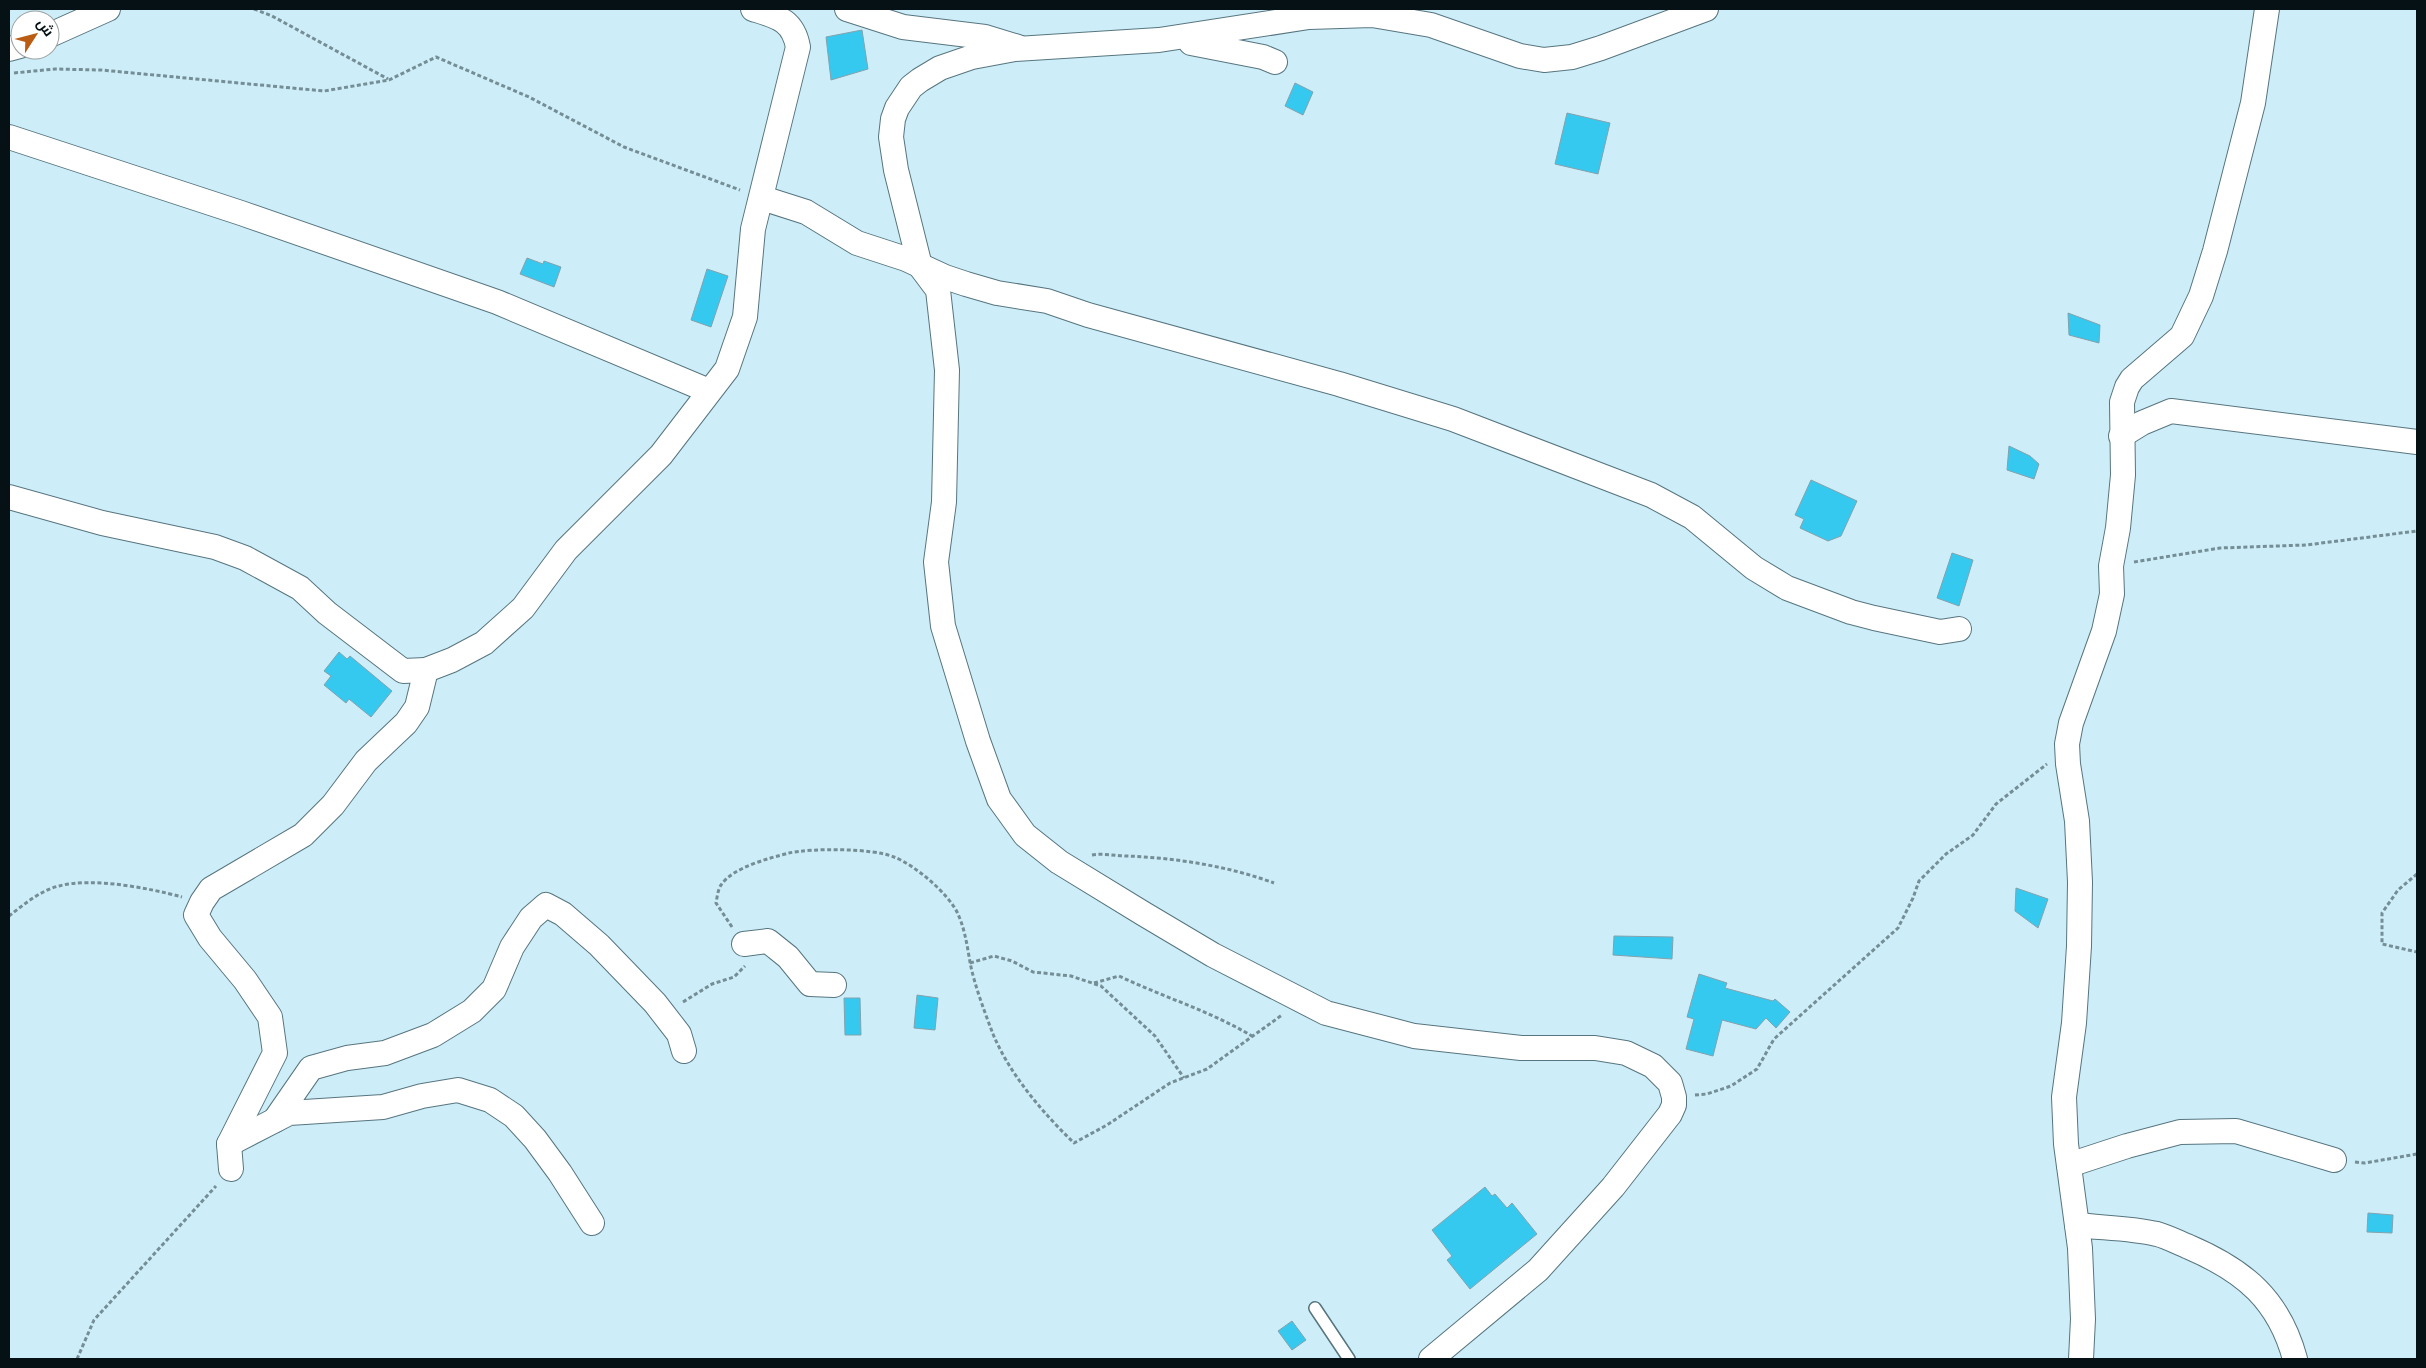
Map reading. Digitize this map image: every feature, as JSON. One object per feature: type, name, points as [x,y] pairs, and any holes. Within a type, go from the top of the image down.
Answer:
[{"type":"street","points":[[60,31],[108,9]]},
{"type":"street","points":[[9,497],[102,523],[215,547],[245,558],[300,588],[328,613],[403,671],[426,670],[452,660],[484,643],[523,608],[566,550],[661,455],[727,369],[745,316],[753,229],[798,47],[795,32],[787,22],[753,9]]},
{"type":"street","points":[[847,9],[904,27],[985,37],[1022,49]]},
{"type":"street","points":[[1431,1359],[1538,1270],[1613,1187],[1670,1114],[1674,1105],[1674,1097],[1670,1083],[1663,1074],[1643,1060],[1626,1053],[1595,1048],[1521,1048],[1414,1036],[1326,1013],[1213,955],[1059,862],[1025,835],[999,799],[978,741],[943,626],[936,562],[944,502],[947,370],[938,290],[920,266],[892,151],[893,119],[897,108],[911,88],[940,68],[972,57],[1022,49],[1159,40],[1309,17],[1372,15],[1431,25],[1520,56],[1544,60],[1572,57],[1706,9]]},
{"type":"street","points":[[2081,1359],[2083,1318],[2080,1248],[2069,1165],[2064,1097],[2074,1024],[2080,946],[2080,882],[2077,821],[2068,764],[2067,744],[2071,723],[2104,631],[2112,594],[2111,566],[2118,528],[2122,475],[2122,402],[2132,379],[2182,336],[2201,296],[2215,251],[2253,103],[2267,9]]},
{"type":"street","points":[[1159,40],[1219,48],[1263,57],[1276,62]]},
{"type":"street","points":[[9,137],[241,213],[498,302],[709,391]]},
{"type":"street","points":[[762,198],[806,212],[857,244],[906,258],[945,277],[997,293],[1047,301],[1088,315],[1339,384],[1453,419],[1651,495],[1692,517],[1760,572],[1787,588],[1851,612],[1874,618],[1940,632],[1959,629]]},
{"type":"street","points":[[2121,436],[2142,423],[2171,411],[2417,442]]},
{"type":"street","points":[[232,1170],[229,1144],[275,1054],[270,1017],[245,980],[210,938],[196,915],[202,902],[212,889],[303,835],[333,805],[366,761],[412,715],[417,706],[426,670]]},
{"type":"street","points":[[275,1120],[311,1068],[347,1058],[385,1053],[433,1035],[472,1012],[494,989],[512,947],[531,918],[546,905],[563,914],[599,945],[667,1018],[679,1034],[684,1051]]},
{"type":"street","points":[[744,944],[768,941],[788,957],[810,984],[834,985]]},
{"type":"street","points":[[229,1144],[289,1113],[382,1107],[422,1096],[458,1090],[490,1100],[514,1116],[535,1139],[592,1223]]},
{"type":"street","points":[[2069,1165],[2127,1146],[2180,1132],[2236,1131],[2334,1160]]},
{"type":"street","points":[[2077,1226],[2158,1234],[2198,1251],[2238,1272],[2267,1300],[2288,1334],[2296,1359]]},
{"type":"lane","points":[[1315,1308],[1350,1359]]},
{"type":"path","points":[[254,9],[272,16],[389,80]]},
{"type":"path","points":[[9,73],[55,69],[101,70],[324,91],[389,80],[436,58],[529,98],[624,147],[762,198]]},
{"type":"path","points":[[2111,566],[2220,548],[2306,545],[2417,531]]},
{"type":"path","points":[[1674,1097],[1707,1094],[1730,1086],[1757,1069],[1774,1039],[1898,928],[1914,898],[1918,881],[1946,854],[1973,835],[1996,804],[2037,772],[2067,744]]},
{"type":"path","points":[[667,1018],[686,999],[712,984],[734,977],[746,966],[744,944],[716,903],[721,885],[735,873],[761,861],[806,849],[863,852],[894,856],[915,869],[943,892],[958,912],[968,940],[970,963],[994,1035],[1019,1078],[1046,1116],[1074,1143],[1107,1125],[1170,1083],[1207,1069],[1287,1011],[1296,998]]},
{"type":"path","points":[[1059,862],[1096,855],[1146,857],[1248,874],[1274,883]]},
{"type":"path","points":[[2417,874],[2398,890],[2382,913],[2382,944],[2417,952]]},
{"type":"path","points":[[9,916],[58,886],[84,883],[153,890],[202,902]]},
{"type":"path","points":[[970,963],[994,956],[1012,961],[1033,972],[1071,976],[1101,986],[1155,1036],[1184,1078]]},
{"type":"path","points":[[1094,983],[1119,976],[1163,997],[1227,1021],[1252,1036]]},
{"type":"path","points":[[2334,1160],[2366,1163],[2417,1154]]},
{"type":"path","points":[[77,1359],[94,1320],[232,1170]]},
{"type":"building","points":[[862,30],[868,69],[831,80],[826,37]]},
{"type":"building","points":[[1295,83],[1313,92],[1303,115],[1285,106]]},
{"type":"building","points":[[1567,113],[1610,123],[1598,174],[1555,164]]},
{"type":"building","points":[[527,258],[543,264],[544,261],[561,267],[554,287],[520,274]]},
{"type":"building","points":[[707,269],[728,276],[711,327],[691,320]]},
{"type":"building","points":[[2068,313],[2100,325],[2099,343],[2069,335]]},
{"type":"building","points":[[2009,446],[2030,456],[2039,464],[2034,479],[2007,470]]},
{"type":"building","points":[[1811,480],[1857,501],[1841,536],[1828,541],[1800,528],[1804,519],[1795,515]]},
{"type":"building","points":[[1952,553],[1973,560],[1959,606],[1937,598]]},
{"type":"building","points":[[339,652],[347,659],[350,656],[392,691],[371,717],[349,699],[346,703],[324,685],[331,676],[324,671]]},
{"type":"building","points":[[2016,888],[2048,899],[2038,928],[2015,911]]},
{"type":"building","points":[[1614,936],[1673,937],[1672,959],[1613,955]]},
{"type":"building","points":[[1699,974],[1727,983],[1725,988],[1773,1001],[1775,999],[1790,1012],[1776,1028],[1766,1018],[1756,1029],[1722,1020],[1713,1056],[1686,1049],[1694,1019],[1687,1017]]},
{"type":"building","points":[[917,995],[938,998],[935,1030],[914,1028]]},
{"type":"building","points":[[844,998],[860,998],[861,1035],[845,1035]]},
{"type":"building","points":[[1485,1187],[1492,1196],[1495,1194],[1507,1208],[1512,1203],[1537,1234],[1470,1289],[1447,1260],[1452,1256],[1432,1230]]},
{"type":"building","points":[[2368,1213],[2393,1215],[2392,1233],[2367,1232]]},
{"type":"building","points":[[1292,1321],[1306,1340],[1292,1350],[1278,1331]]}]
